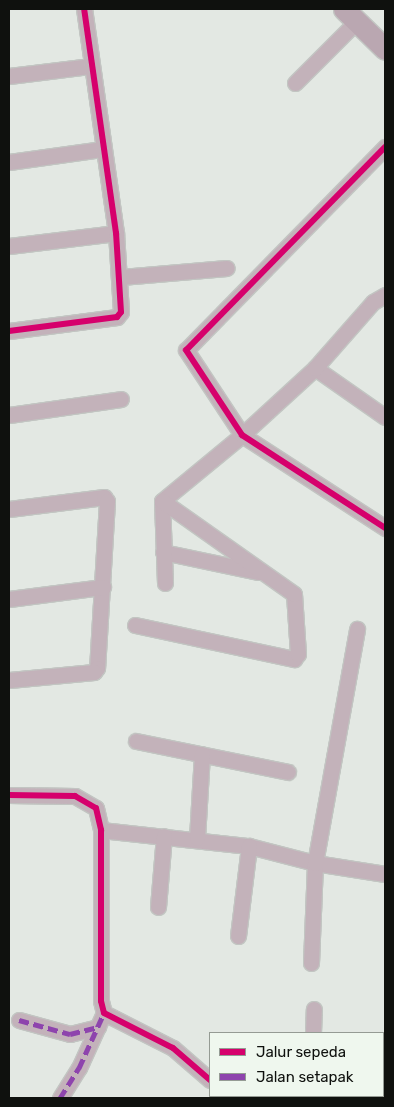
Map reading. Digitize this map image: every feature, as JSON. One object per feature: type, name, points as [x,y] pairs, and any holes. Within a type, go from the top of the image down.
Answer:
[{"type":"street","points":[[9,331],[117,317],[121,312],[121,277],[116,233],[84,9]]},
{"type":"street","points":[[295,83],[351,15],[385,49]]},
{"type":"street","points":[[9,76],[91,66]]},
{"type":"street","points":[[385,147],[187,346],[186,352],[242,435],[385,528]]},
{"type":"street","points":[[9,162],[103,149]]},
{"type":"street","points":[[9,246],[116,233]]},
{"type":"street","points":[[121,277],[227,268]]},
{"type":"street","points":[[162,501],[242,435],[314,368],[373,302],[385,295]]},
{"type":"street","points":[[314,368],[385,417]]},
{"type":"street","points":[[9,415],[122,399]]},
{"type":"street","points":[[9,509],[106,498],[103,587],[95,671],[9,680]]},
{"type":"street","points":[[162,501],[165,583]]},
{"type":"street","points":[[135,625],[295,658],[298,654],[294,594],[268,573],[162,501]]},
{"type":"street","points":[[163,552],[268,573]]},
{"type":"street","points":[[9,599],[103,587]]},
{"type":"street","points":[[311,963],[314,863],[357,629]]},
{"type":"street","points":[[136,740],[288,772]]},
{"type":"street","points":[[197,838],[202,754]]},
{"type":"street","points":[[9,795],[75,796],[86,800],[96,808],[101,830],[101,1001],[104,1013],[79,1068],[60,1098]]},
{"type":"street","points":[[101,830],[197,838],[249,846],[314,863],[385,874]]},
{"type":"street","points":[[158,907],[164,836]]},
{"type":"street","points":[[238,936],[249,846]]},
{"type":"street","points":[[313,1032],[314,1009]]},
{"type":"street","points":[[104,1013],[173,1048],[209,1079]]},
{"type":"street","points":[[19,1020],[70,1034],[98,1027]]},
{"type":"marked path","points":[[60,1098],[79,1068],[104,1013]]},
{"type":"marked path","points":[[19,1020],[70,1034],[98,1027]]},
{"type":"cycle path","points":[[9,331],[117,317],[121,312],[116,233],[84,9]]},
{"type":"cycle path","points":[[385,147],[186,350],[242,435],[385,528]]},
{"type":"cycle path","points":[[9,795],[75,796],[96,808],[101,830],[101,1001],[104,1013],[173,1048],[209,1079]]}]
